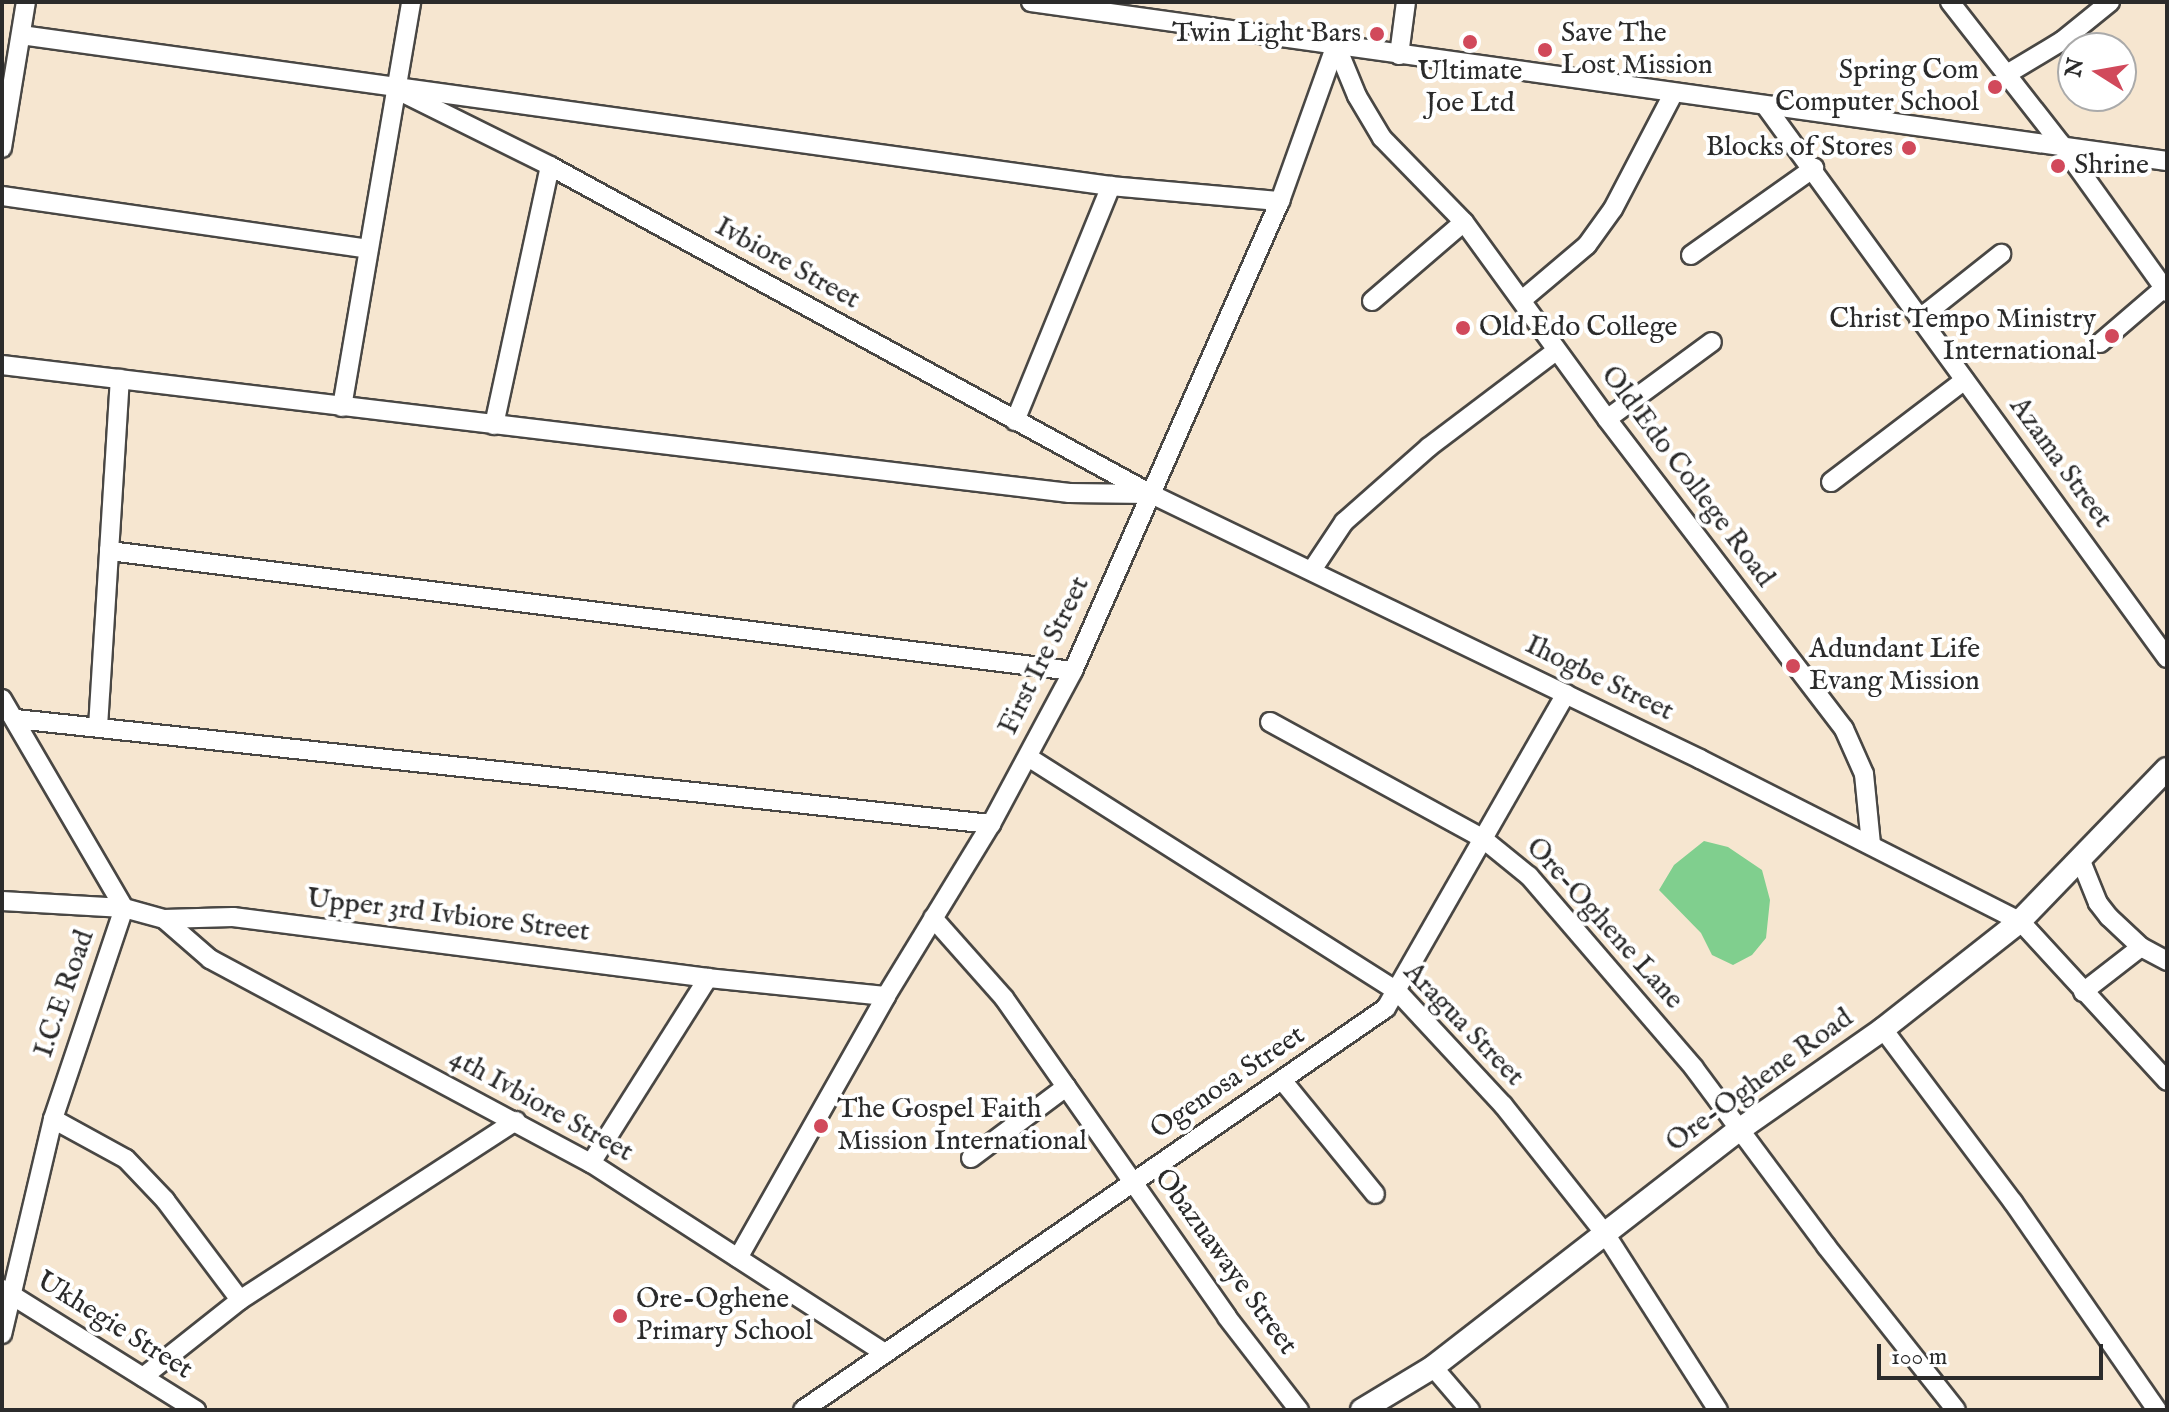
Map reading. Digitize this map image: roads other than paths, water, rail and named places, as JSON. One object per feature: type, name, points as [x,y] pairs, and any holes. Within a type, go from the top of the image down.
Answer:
[{"type":"street","points":[[2,148],[5,113],[26,2]]},
{"type":"street","points":[[342,407],[393,88],[411,2]]},
{"type":"street","points":[[1031,2],[1767,108],[2061,144],[2167,161]]},
{"type":"street","points":[[1399,55],[1406,2]]},
{"type":"street","points":[[1950,2],[2061,144],[2166,290],[2100,343]]},
{"type":"street","points":[[2007,74],[2062,41],[2110,2]]},
{"type":"street","points":[[21,35],[1111,186],[1280,201]]},
{"type":"street","name":"First Ire Street","points":[[738,1258],[886,996],[991,824],[1073,671],[1280,201],[1336,45]]},
{"type":"street","name":"Old Edo College Road","points":[[1336,45],[1357,96],[1382,138],[1464,222],[1556,351],[1844,729],[1864,774],[1871,844]]},
{"type":"street","name":"Ivbiore Street","points":[[393,88],[550,166],[1151,494]]},
{"type":"street","points":[[1522,300],[1587,245],[1613,209],[1673,94]]},
{"type":"street","name":"Azama Street","points":[[1767,108],[1814,168],[1919,319],[2167,658]]},
{"type":"street","points":[[494,425],[550,166]]},
{"type":"street","points":[[1691,255],[1814,168]]},
{"type":"street","points":[[1015,421],[1111,186]]},
{"type":"street","points":[[2,196],[368,249]]},
{"type":"street","points":[[1372,301],[1464,222]]},
{"type":"street","points":[[1919,319],[2001,254]]},
{"type":"street","points":[[1607,419],[1712,342]]},
{"type":"street","points":[[1312,570],[1344,522],[1429,447],[1556,351]]},
{"type":"street","points":[[2,365],[1069,493],[1151,494]]},
{"type":"street","points":[[98,727],[120,379]]},
{"type":"street","points":[[1831,482],[1965,380]]},
{"type":"street","name":"Ihogbe Street","points":[[1151,494],[1566,694],[2020,921]]},
{"type":"street","points":[[109,551],[1073,671]]},
{"type":"street","name":"Ogenosa Street","points":[[803,1410],[1386,1008],[1566,694]]},
{"type":"street","name":"I.C.E Road","points":[[2,699],[124,908],[53,1119],[6,1291],[2,1334]]},
{"type":"street","points":[[16,719],[991,824]]},
{"type":"street","name":"Ore-Oghene Lane","points":[[1270,722],[1482,838],[1529,876],[1694,1068],[1956,1410]]},
{"type":"street","name":"Aragua Street","points":[[1028,757],[1397,991],[1503,1105],[1606,1235],[1718,1410]]},
{"type":"street","name":"Ore-Oghene Road","points":[[1362,1410],[1433,1367],[1739,1130],[1883,1029],[2020,921],[2167,769]]},
{"type":"street","points":[[2081,861],[2098,903],[2141,947],[2167,961]]},
{"type":"street","name":"Upper 3rd Ivbiore Street","points":[[2,901],[124,908],[164,919],[233,917],[708,978],[886,996]]},
{"type":"street","name":"Obazuawaye Street","points":[[933,918],[1004,998],[1227,1317],[1299,1410]]},
{"type":"street","name":"4th Ivbiore Street","points":[[164,919],[210,959],[591,1163],[885,1353]]},
{"type":"street","points":[[2020,921],[2167,1081]]},
{"type":"street","points":[[2083,992],[2141,947]]},
{"type":"street","points":[[591,1163],[708,978]]},
{"type":"street","points":[[1883,1029],[2013,1202],[2157,1410]]},
{"type":"street","points":[[1282,1080],[1375,1194]]},
{"type":"street","points":[[971,1158],[1066,1087]]},
{"type":"street","points":[[53,1119],[126,1159],[165,1200],[240,1300]]},
{"type":"street","points":[[143,1377],[240,1300],[516,1121]]},
{"type":"street","name":"Ukhegie Street","points":[[6,1291],[196,1410]]},
{"type":"street","points":[[1433,1367],[1470,1410]]},
{"type":"place","name":"Twin Light Bars","points":[[1377,34]]},
{"type":"place","name":"Ultimate Joe Ltd","points":[[1470,42]]},
{"type":"place","name":"Save The Lost Mission","points":[[1545,50]]},
{"type":"place","name":"Spring Com Computer School","points":[[1995,87]]},
{"type":"place","name":"Blocks of Stores","points":[[1909,148]]},
{"type":"place","name":"Shrine","points":[[2058,166]]},
{"type":"place","name":"Old Edo College","points":[[1463,328]]},
{"type":"place","name":"Christ Tempo Ministry International","points":[[2112,336]]},
{"type":"place","name":"Adundant Life Evang Mission","points":[[1793,666]]},
{"type":"place","name":"The Gospel Faith Mission International","points":[[821,1126]]},
{"type":"place","name":"Ore-Oghene Primary School","points":[[620,1316]]}]
